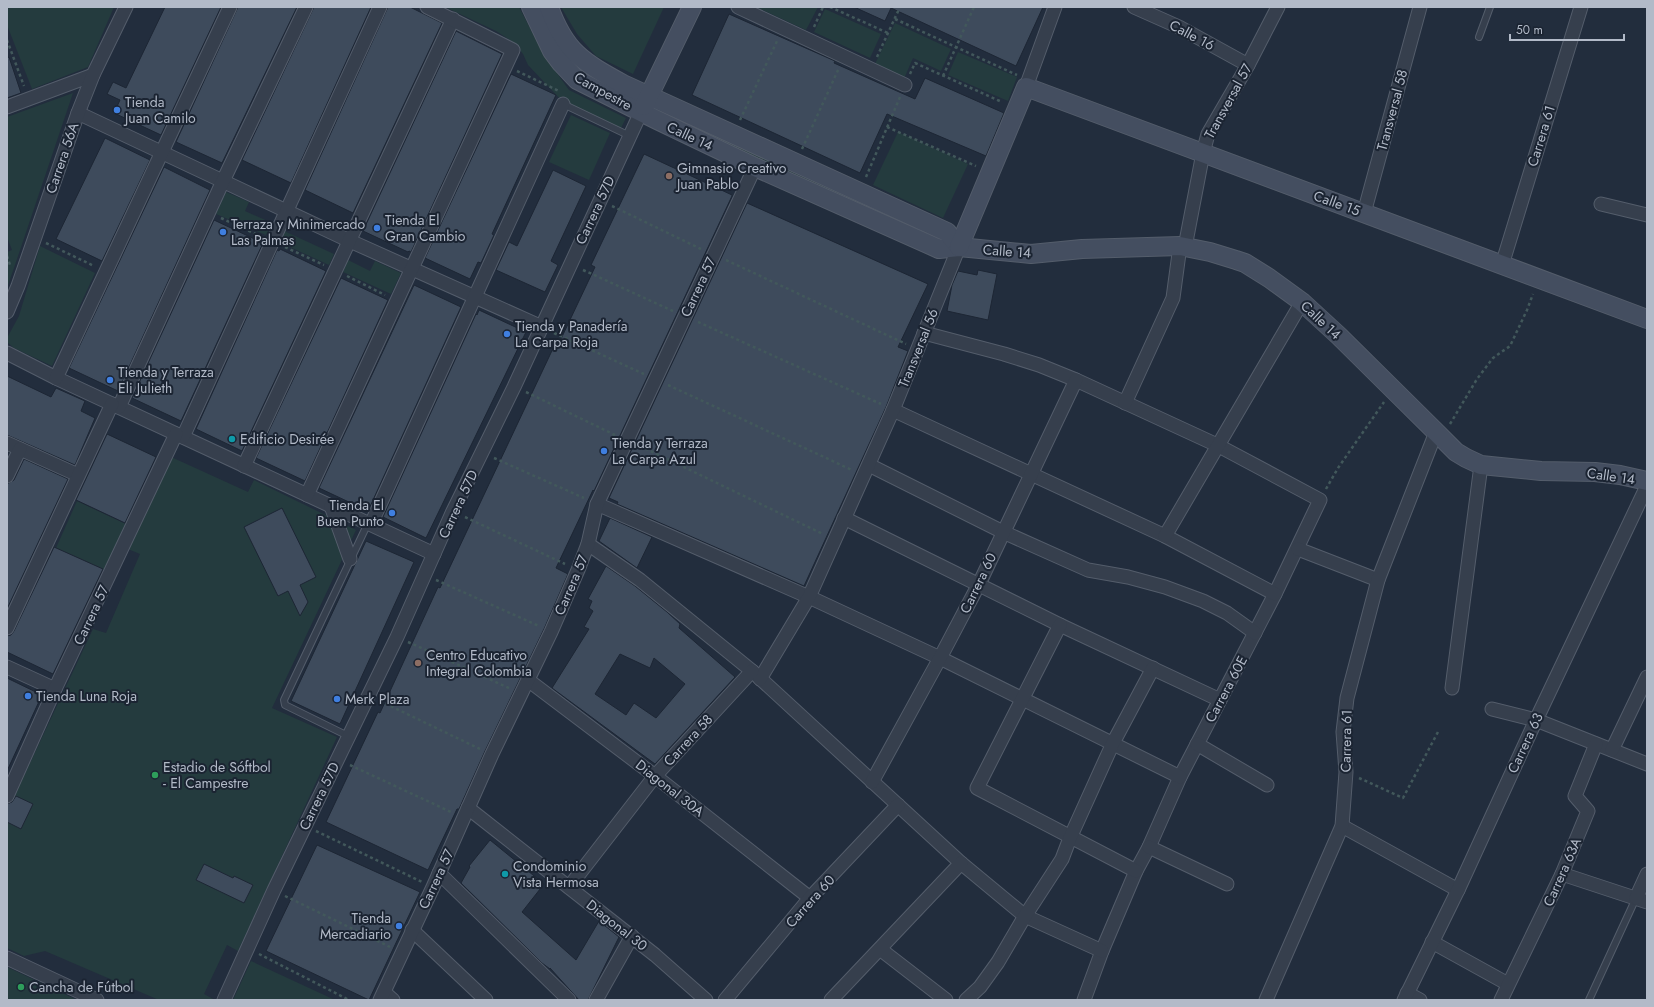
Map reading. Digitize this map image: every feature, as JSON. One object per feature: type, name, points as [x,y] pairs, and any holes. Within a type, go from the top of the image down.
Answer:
[{"type":"street","name":"Carrera 56A","points":[[7,312],[18,286],[78,113],[93,75],[126,7]]},
{"type":"street","points":[[56,378],[230,7]]},
{"type":"street","points":[[7,628],[78,475],[116,406],[306,7]]},
{"type":"street","name":"Carrera 57","points":[[7,796],[55,689],[180,436],[273,241],[380,7]]},
{"type":"street","points":[[307,495],[513,50],[427,7]]},
{"type":"street","name":"Campestre","points":[[531,7],[552,51],[577,80],[641,112]]},
{"type":"street","name":"Campestre","points":[[549,7],[559,31],[567,43],[583,61],[623,84],[649,96]]},
{"type":"street","name":"Carrera 57D","points":[[224,1000],[274,890],[397,637],[453,512],[514,387],[641,112],[692,7]]},
{"type":"street","points":[[738,7],[905,86]]},
{"type":"street","name":"Transversal 56","points":[[756,675],[809,597],[893,410],[1027,84],[1055,7]]},
{"type":"street","name":"Calle 16","points":[[1134,7],[1179,27],[1248,65]]},
{"type":"street","name":"Transversal 57","points":[[1125,403],[1173,298],[1182,246],[1203,153],[1211,126],[1248,65],[1278,7]]},
{"type":"street","name":"Transversal 58","points":[[1364,213],[1420,7]]},
{"type":"street","name":"Carrera 61","points":[[1502,264],[1581,7]]},
{"type":"street","points":[[244,466],[453,19]]},
{"type":"street","points":[[7,107],[93,75]]},
{"type":"street","name":"Calle 15","points":[[1027,84],[1203,153],[1647,319]]},
{"type":"street","name":"Calle 14","points":[[649,96],[947,232],[959,247]]},
{"type":"street","points":[[369,523],[474,298],[561,98]]},
{"type":"street","name":"Calle 14","points":[[641,112],[755,167],[939,249],[959,247],[1031,254],[1082,249],[1182,246],[1210,252],[1245,263],[1302,302],[1339,336],[1456,452],[1481,465],[1541,471],[1595,472],[1620,475],[1647,481]]},
{"type":"street","points":[[78,113],[162,151],[411,269],[542,327]]},
{"type":"street","name":"Carrera 57","points":[[386,997],[412,930],[433,887],[492,754],[551,632],[578,570],[588,544],[597,504],[755,167]]},
{"type":"street","points":[[1601,204],[1647,215]]},
{"type":"street","points":[[1165,536],[1302,302]]},
{"type":"street","points":[[924,333],[1004,354],[1039,365],[1076,380],[1217,445],[1320,500]]},
{"type":"street","points":[[7,353],[56,378],[434,554]]},
{"type":"street","name":"Carrera 60","points":[[872,782],[979,584],[1076,380]]},
{"type":"street","points":[[893,410],[1165,536],[1275,594]]},
{"type":"street","name":"Carrera 61","points":[[1266,1000],[1342,826],[1346,772],[1343,732],[1347,698],[1378,580],[1439,435]]},
{"type":"street","points":[[7,443],[78,475]]},
{"type":"street","points":[[7,476],[20,449]]},
{"type":"street","points":[[1452,688],[1481,465]]},
{"type":"street","points":[[866,470],[1088,570],[1128,577],[1165,587],[1203,601],[1227,614],[1255,633]]},
{"type":"street","name":"Carrera 63","points":[[1406,997],[1458,890],[1536,720],[1647,486]]},
{"type":"street","name":"Carrera 60E","points":[[1084,1000],[1102,951],[1136,871],[1149,847],[1180,777],[1298,549],[1320,500]]},
{"type":"street","points":[[597,504],[809,597],[940,658],[1180,777]]},
{"type":"street","points":[[331,506],[350,559]]},
{"type":"street","points":[[844,518],[1060,625],[1220,700]]},
{"type":"street","points":[[588,544],[640,580],[756,675],[961,863],[1025,916],[1102,951]]},
{"type":"street","points":[[1298,549],[1378,580]]},
{"type":"street","points":[[1060,625],[977,788],[1070,838],[1136,871]]},
{"type":"street","points":[[7,667],[55,689]]},
{"type":"street","points":[[966,1000],[980,987],[998,962],[1025,916],[1062,860],[1070,838],[1113,743],[1153,668]]},
{"type":"street","name":"Carrera 58","points":[[569,887],[655,776],[756,675]]},
{"type":"street","points":[[1612,750],[1647,677]]},
{"type":"street","name":"Diagonal 30A","points":[[528,680],[655,776],[810,898]]},
{"type":"street","points":[[1492,709],[1536,720],[1647,764]]},
{"type":"street","points":[[1197,744],[1267,785]]},
{"type":"street","name":"Carrera 63A","points":[[1501,1000],[1562,874],[1588,811],[1575,796],[1596,744]]},
{"type":"street","name":"Carrera 60","points":[[725,1000],[810,898],[898,805]]},
{"type":"street","name":"Diagonal 30","points":[[466,813],[569,887],[632,936],[706,1000]]},
{"type":"street","points":[[1342,826],[1458,890]]},
{"type":"street","points":[[1149,847],[1227,884]]},
{"type":"street","points":[[831,1000],[961,863]]},
{"type":"street","points":[[439,873],[569,1000]]},
{"type":"street","points":[[1562,874],[1642,900],[1647,874]]},
{"type":"street","points":[[412,930],[486,1000]]},
{"type":"street","points":[[596,1000],[632,936]]},
{"type":"street","points":[[1432,942],[1508,984]]},
{"type":"street","points":[[880,949],[946,1000]]},
{"type":"street","points":[[7,958],[97,1000]]},
{"type":"street","points":[[1406,997],[1420,1000]]},
{"type":"lane","points":[[1479,37],[1490,7]]},
{"type":"lane","points":[[561,98],[630,136]]},
{"type":"lane","points":[[348,736],[285,705],[284,700],[350,559],[369,523]]},
{"type":"lane","points":[[1589,1000],[1642,900]]},
{"type":"path","points":[[808,40],[823,7]]},
{"type":"path","points":[[830,7],[888,34]]},
{"type":"path","points":[[871,70],[900,7]]},
{"type":"path","points":[[943,76],[974,7]]},
{"type":"path","points":[[895,19],[1027,84]]},
{"type":"path","points":[[737,126],[783,28]]},
{"type":"path","points":[[7,40],[29,99]]},
{"type":"path","points":[[799,155],[844,57]]},
{"type":"path","points":[[865,177],[915,63],[1017,108]]},
{"type":"path","points":[[506,66],[561,98]]},
{"type":"path","points":[[887,127],[990,173]]},
{"type":"path","points":[[600,201],[713,255],[918,349]]},
{"type":"path","points":[[209,213],[273,241],[396,300]]},
{"type":"path","points":[[35,237],[105,272]]},
{"type":"path","points":[[570,264],[893,410]]},
{"type":"path","points":[[1439,435],[1493,358],[1510,346],[1527,310],[1538,278]]},
{"type":"path","points":[[542,327],[656,380],[866,470]]},
{"type":"path","points":[[514,387],[834,539]]},
{"type":"path","points":[[1320,500],[1338,468],[1392,390]]},
{"type":"path","points":[[482,452],[597,504]]},
{"type":"path","points":[[453,512],[578,570]]},
{"type":"path","points":[[425,575],[551,632]]},
{"type":"path","points":[[397,637],[521,693]]},
{"type":"path","points":[[368,696],[492,754]]},
{"type":"path","points":[[1346,772],[1403,798],[1439,730]]},
{"type":"path","points":[[337,759],[466,813]]},
{"type":"path","points":[[305,826],[433,887]]},
{"type":"path","points":[[274,890],[402,953]]},
{"type":"path","points":[[247,949],[349,1000]]},
{"type":"green space","points":[[7,7],[114,7],[88,67],[32,89],[7,25]]},
{"type":"green space","points":[[445,7],[519,7],[544,55],[569,90],[626,118],[621,128],[561,100],[528,65],[523,54],[513,42],[496,31]]},
{"type":"green space","points":[[561,7],[664,7],[633,74],[596,56],[577,34]]},
{"type":"green space","points":[[756,7],[818,7],[806,30]]},
{"type":"green space","points":[[825,9],[881,34],[870,58],[814,32]]},
{"type":"green space","points":[[895,23],[951,49],[941,71],[913,58],[903,81],[873,68]]},
{"type":"green space","points":[[958,52],[1017,77],[1008,101],[948,75]]},
{"type":"green space","points":[[73,93],[7,288],[7,252],[12,250],[7,237],[7,117]]},
{"type":"green space","points":[[674,114],[945,240],[942,245],[671,120]]},
{"type":"green space","points":[[571,115],[610,133],[589,180],[549,162]]},
{"type":"green space","points":[[898,132],[968,164],[943,218],[873,185]]},
{"type":"green space","points":[[226,192],[249,202],[245,211],[272,223],[266,235],[216,214]]},
{"type":"green space","points":[[282,230],[334,254],[329,265],[277,241]]},
{"type":"green space","points":[[40,246],[95,273],[52,366],[14,348],[7,342],[7,338],[19,316]]},
{"type":"green space","points":[[348,260],[370,271],[375,261],[401,273],[391,294],[343,272]]},
{"type":"green space","points":[[169,456],[248,492],[254,480],[356,530],[272,708],[337,737],[238,951],[227,945],[204,994],[215,1000],[159,1000],[45,951],[24,956],[7,948],[7,812],[93,629],[106,633],[140,554],[128,549]]},
{"type":"green space","points":[[77,501],[126,524],[105,570],[56,548]]},
{"type":"green space","points":[[251,961],[335,1000],[233,1000]]},
{"type":"green space","name":"Cancha de Fútbol","points":[[7,967],[77,1000],[7,1000]]},
{"type":"building","points":[[165,7],[221,7],[161,135],[114,113],[120,100],[107,94],[113,82],[126,88]]},
{"type":"building","points":[[238,7],[297,7],[222,163],[176,142]]},
{"type":"building","points":[[314,7],[371,7],[291,183],[242,160]]},
{"type":"building","points":[[388,7],[410,7],[442,23],[353,213],[305,190]]},
{"type":"building","points":[[854,7],[1043,7],[1016,66],[891,8],[885,21]]},
{"type":"building","points":[[729,14],[835,61],[834,63],[915,99],[925,78],[1004,113],[986,156],[887,114],[860,173],[692,95]]},
{"type":"building","points":[[456,31],[502,54],[411,252],[408,252],[363,231]]},
{"type":"building","points":[[9,57],[21,93],[7,98],[7,58]]},
{"type":"building","points":[[511,74],[556,95],[492,234],[494,235],[481,263],[478,262],[470,279],[425,258]]},
{"type":"building","points":[[105,138],[150,160],[102,261],[56,239]]},
{"type":"building","points":[[644,154],[732,196],[594,491],[593,490],[556,568],[568,574],[544,629],[485,751],[459,809],[457,809],[428,870],[326,822],[378,712],[380,713],[438,587],[440,588],[557,340],[560,341],[595,267],[591,265]]},
{"type":"building","points":[[164,167],[210,190],[118,391],[69,368]]},
{"type":"building","points":[[553,170],[586,186],[551,261],[558,265],[545,292],[496,270],[509,242],[517,246]]},
{"type":"building","points":[[747,203],[928,284],[898,347],[908,351],[886,407],[804,586],[617,504],[618,502],[609,498]]},
{"type":"building","points":[[214,220],[263,243],[181,421],[132,398]]},
{"type":"building","points":[[280,249],[326,271],[242,451],[196,429],[277,250],[279,251]]},
{"type":"building","points":[[978,270],[997,274],[988,320],[947,311],[952,285],[958,271],[977,275]]},
{"type":"building","points":[[341,278],[388,300],[305,481],[256,458]]},
{"type":"building","points":[[414,285],[461,307],[368,511],[319,488]]},
{"type":"building","points":[[479,310],[526,332],[426,538],[383,517]]},
{"type":"building","points":[[7,376],[51,397],[56,388],[85,401],[81,411],[95,418],[75,465],[7,435]]},
{"type":"building","points":[[107,434],[156,457],[125,523],[76,500]]},
{"type":"building","points":[[24,459],[68,479],[7,609],[7,484],[14,480]]},
{"type":"building","points":[[282,508],[316,577],[300,585],[308,602],[300,616],[288,591],[278,596],[244,527]]},
{"type":"building","points":[[610,518],[652,537],[637,568],[599,541]]},
{"type":"building","points":[[366,541],[414,562],[340,724],[291,701]]},
{"type":"building","points":[[54,547],[103,569],[53,674],[7,652],[7,636],[11,635],[14,631]]},
{"type":"building","points":[[606,566],[635,586],[667,612],[680,624],[679,628],[735,677],[655,764],[552,688],[589,629],[584,627],[593,611],[589,608],[592,601],[588,599]],"holes":[[[620,654],[650,668],[654,658],[685,684],[656,718],[634,703],[626,715],[595,694]]]},
{"type":"building","points":[[7,678],[42,695],[7,771]]},
{"type":"building","points":[[16,796],[33,804],[21,829],[7,822],[7,804],[12,802]]},
{"type":"building","points":[[490,840],[544,884],[522,912],[576,960],[599,921],[619,937],[588,1000],[579,1000],[550,968],[542,963],[461,883],[470,867],[469,866]]},
{"type":"building","points":[[317,845],[420,892],[369,1000],[266,951]]},
{"type":"building","points":[[204,864],[233,878],[234,876],[253,885],[244,903],[196,880]]},
{"type":"place","name":"Tienda Juan Camilo","points":[[117,110]]},
{"type":"place","name":"Gimnasio Creativo Juan Pablo","points":[[669,176]]},
{"type":"place","name":"Tienda El Gran Cambio","points":[[377,228]]},
{"type":"place","name":"Terraza y Minimercado Las Palmas","points":[[223,232]]},
{"type":"place","name":"Tienda y Panadería La Carpa Roja","points":[[507,334]]},
{"type":"place","name":"Tienda y Terraza Eli Julieth","points":[[110,380]]},
{"type":"place","name":"Edificio Desirée","points":[[232,439]]},
{"type":"place","name":"Tienda y Terraza La Carpa Azul","points":[[604,451]]},
{"type":"place","name":"Tienda El Buen Punto","points":[[392,513]]},
{"type":"place","name":"Centro Educativo Integral Colombia","points":[[418,663]]},
{"type":"place","name":"Tienda Luna Roja","points":[[28,696]]},
{"type":"place","name":"Merk Plaza","points":[[337,699]]},
{"type":"place","name":"Estadio de Sóftbol - El Campestre","points":[[155,775]]},
{"type":"place","name":"Condominio Vista Hermosa","points":[[505,874]]},
{"type":"place","name":"Tienda Mercadiario","points":[[399,926]]},
{"type":"place","name":"Cancha de Fútbol","points":[[21,987]]}]
